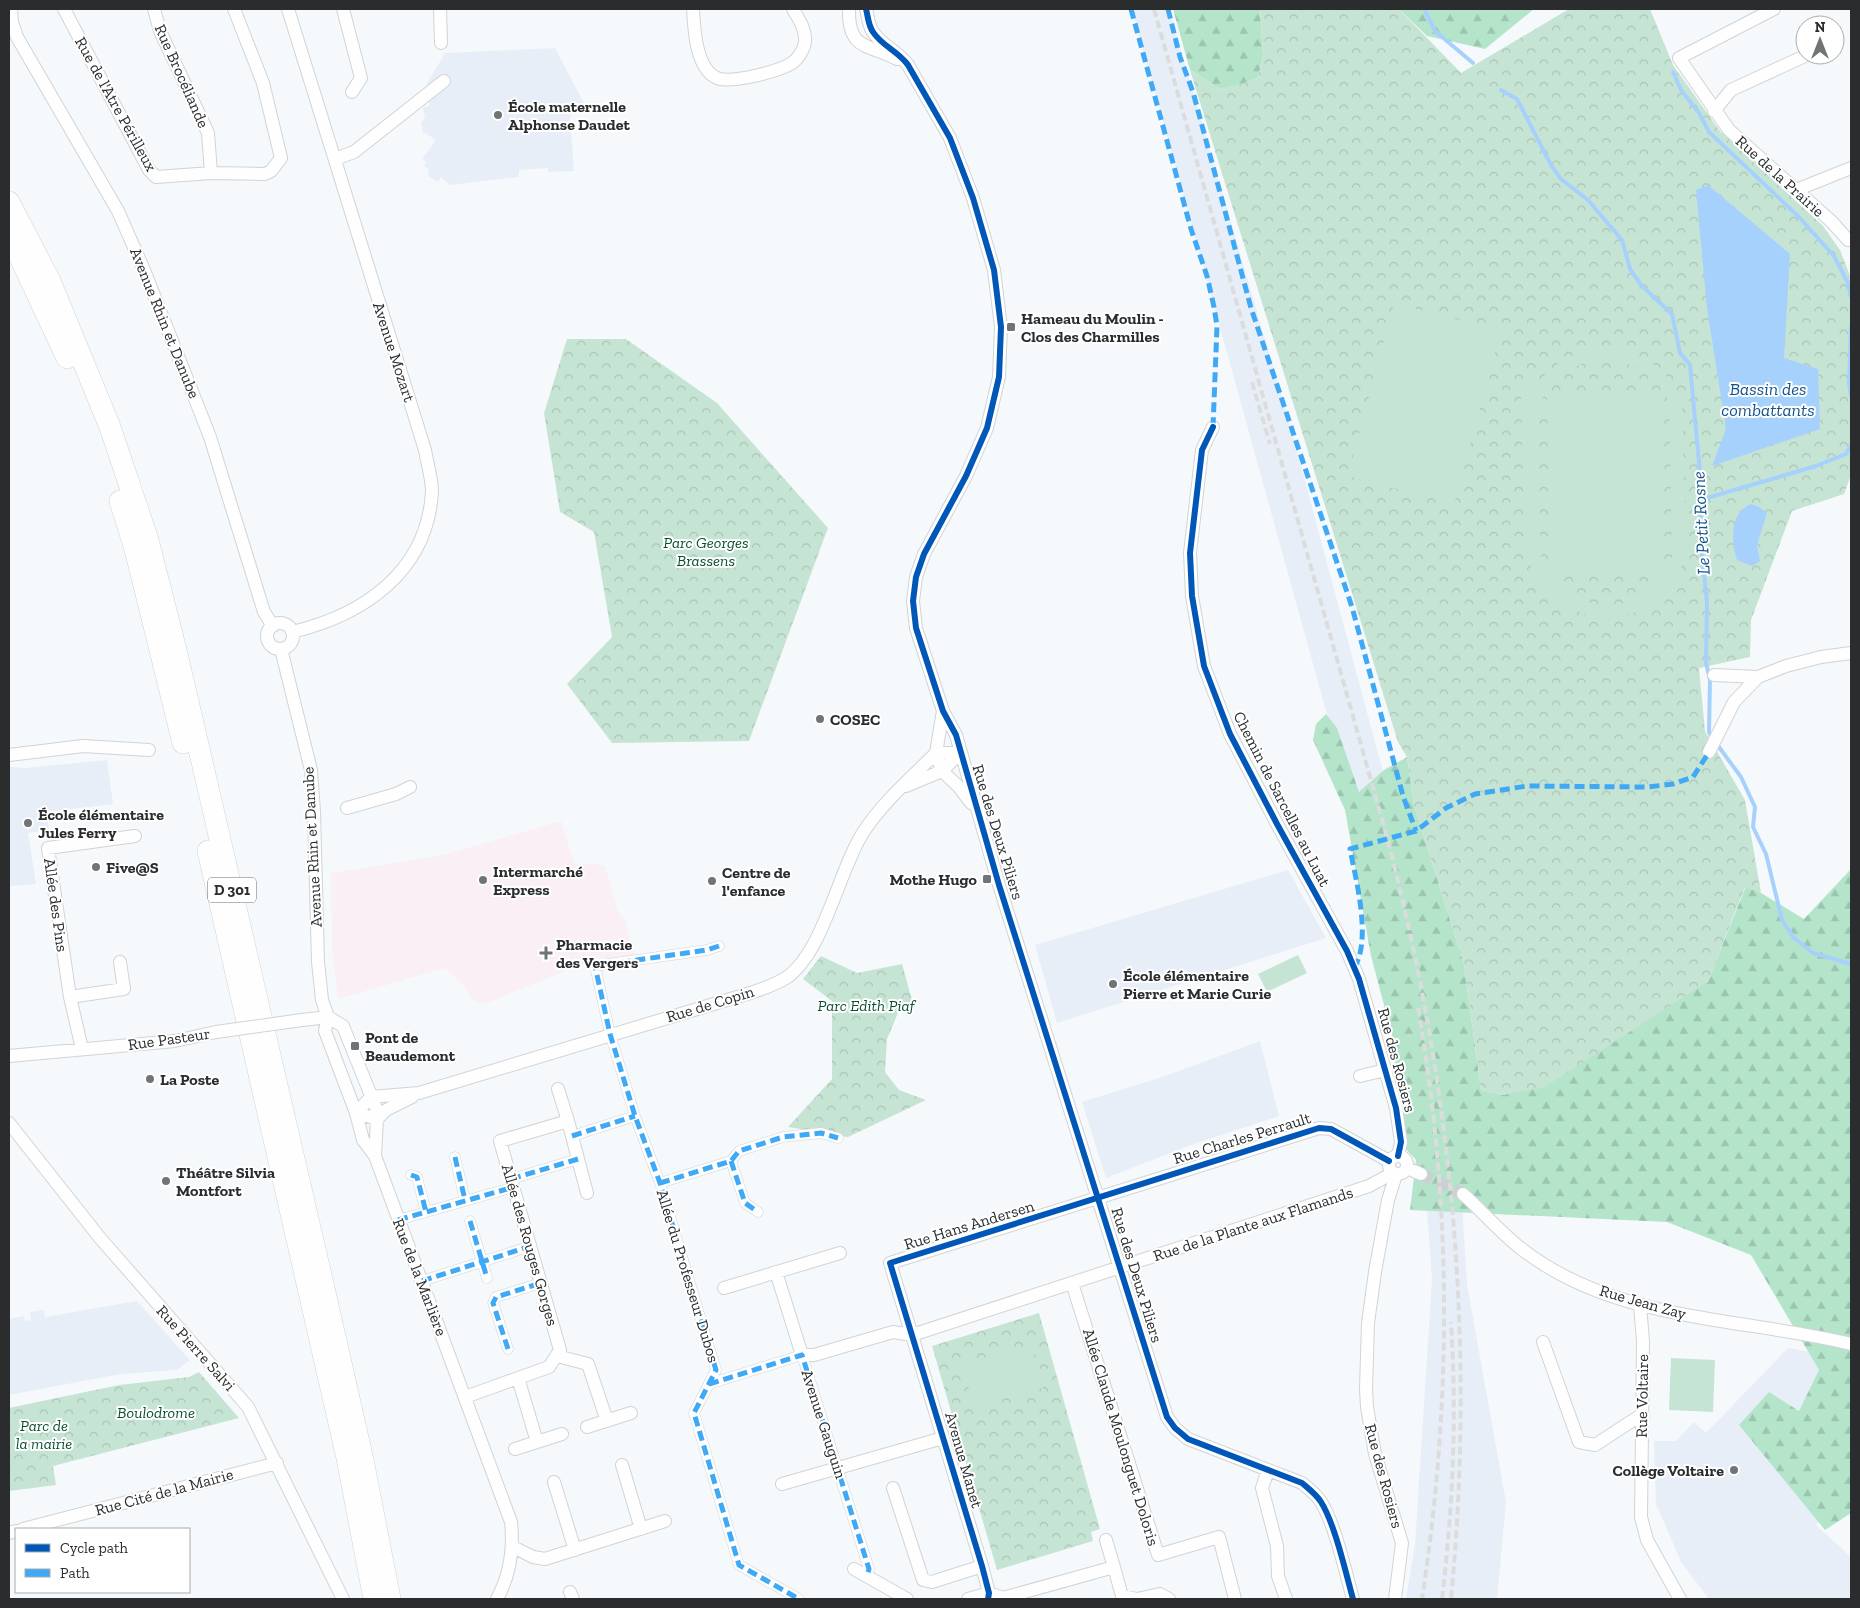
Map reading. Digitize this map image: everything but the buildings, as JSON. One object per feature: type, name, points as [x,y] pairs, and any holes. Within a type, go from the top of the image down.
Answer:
[{"type":"highway","name":"D 301","points":[[9,202],[50,280],[110,427],[148,540],[177,654],[324,1288],[363,1460],[390,1599]]},
{"type":"highway","name":"D 301","points":[[9,234],[66,355],[104,449],[135,548],[188,764],[297,1238],[347,1458],[374,1599]]},
{"type":"highway","points":[[9,253],[66,355]]},
{"type":"street","name":"Avenue Rhin et Danube","points":[[11,9],[13,36],[118,211],[144,270],[210,437],[264,612],[273,626]]},
{"type":"street","name":"Rue de l'Atre Périlleux","points":[[64,9],[149,170],[156,176],[211,173],[265,174],[271,171],[281,158],[263,82],[234,9]]},
{"type":"street","name":"Rue Brocéliande","points":[[154,9],[160,31],[208,134],[211,173]]},
{"type":"street","name":"Avenue Mozart","points":[[288,9],[425,450],[432,489],[428,519],[415,554],[385,588],[354,610],[292,632]]},
{"type":"street","points":[[343,9],[361,78],[352,92]]},
{"type":"street","points":[[440,9],[440,43]]},
{"type":"street","points":[[692,9],[696,47],[704,64],[717,78],[727,80],[770,71],[792,63],[798,57],[805,42],[804,32],[793,9]]},
{"type":"street","points":[[848,9],[849,26],[855,39],[865,47],[888,54],[908,65]]},
{"type":"street","name":"Rue des Deux Piliers","points":[[866,9],[872,30],[883,43],[901,55],[950,138],[973,198],[994,270],[1002,327],[999,377],[987,428],[966,476],[924,554],[916,576],[913,601],[916,628],[943,710],[956,735],[976,811],[1162,1405],[1175,1428],[1188,1439],[1302,1483],[1322,1503],[1353,1599]]},
{"type":"street","name":"Rue de la Prairie","points":[[1774,9],[1679,58],[1729,130],[1832,222],[1849,240]]},
{"type":"street","points":[[1714,111],[1731,90],[1795,61]]},
{"type":"street","points":[[335,159],[354,152],[444,81]]},
{"type":"street","points":[[1796,190],[1851,168]]},
{"type":"street","name":"Chemin de Sarcelles au Luat","points":[[1213,427],[1202,450],[1190,553],[1192,596],[1204,666],[1230,734],[1276,824],[1347,951],[1367,1000]]},
{"type":"street","points":[[284,624],[292,632],[291,643],[281,649],[274,648],[268,639],[269,632],[273,626],[284,624]]},
{"type":"street","name":"Avenue Rhin et Danube","points":[[281,649],[310,770],[314,812],[318,962],[322,1000],[328,1017]]},
{"type":"street","points":[[1714,675],[1758,677],[1786,666],[1821,657],[1851,653]]},
{"type":"street","points":[[1709,752],[1720,734],[1734,702],[1758,677]]},
{"type":"street","name":"Rue des Deux Piliers","points":[[943,710],[936,753],[942,771],[959,787],[976,811]]},
{"type":"street","points":[[9,755],[83,746],[149,750]]},
{"type":"street","points":[[936,753],[960,753]]},
{"type":"street","name":"Rue de Copin","points":[[377,1119],[386,1110],[419,1093],[747,994],[786,978],[806,956],[832,903],[848,859],[864,832],[883,806],[936,753]]},
{"type":"street","points":[[900,789],[942,771],[960,753]]},
{"type":"street","points":[[347,808],[379,800],[410,787]]},
{"type":"street","name":"Allée des Pins","points":[[82,1049],[70,997],[48,848],[135,836]]},
{"type":"street","name":"Allée du Professeur Dubos","points":[[718,946],[707,950],[595,966],[610,1034],[635,1116],[660,1183],[716,1370],[694,1413],[739,1566],[799,1599]]},
{"type":"street","points":[[70,997],[124,989],[120,962]]},
{"type":"street","name":"Rue des Rosiers","points":[[1367,1000],[1386,1070],[1401,1142],[1394,1166],[1375,1272],[1368,1323],[1366,1389],[1370,1425],[1386,1494],[1394,1511],[1402,1543],[1395,1599]]},
{"type":"street","name":"Rue Pasteur","points":[[9,1056],[175,1040],[216,1032],[328,1017]]},
{"type":"street","name":"Rue de la Marlière","points":[[375,1156],[377,1119],[371,1097],[343,1026],[328,1017],[325,1032],[356,1113],[363,1140],[375,1156],[511,1522],[513,1547],[509,1568],[497,1599]]},
{"type":"street","points":[[1360,1076],[1386,1070]]},
{"type":"street","points":[[558,1089],[588,1193]]},
{"type":"street","name":"Rue de Copin","points":[[371,1097],[419,1093]]},
{"type":"street","points":[[371,1097],[356,1113],[377,1119]]},
{"type":"street","points":[[572,1136],[635,1116]]},
{"type":"street","name":"Allée des Rouges Gorges","points":[[559,1353],[531,1246],[500,1140],[568,1121]]},
{"type":"street","name":"Rue Pierre Salvi","points":[[9,1123],[100,1238],[248,1407],[343,1599]]},
{"type":"street","name":"Rue Charles Perrault","points":[[1099,1200],[1197,1166],[1319,1128],[1331,1129],[1394,1166]]},
{"type":"street","points":[[660,1183],[731,1161],[739,1151],[783,1137],[821,1133],[838,1138]]},
{"type":"street","points":[[455,1157],[464,1200]]},
{"type":"street","points":[[398,1220],[464,1200],[578,1159]]},
{"type":"street","points":[[731,1161],[744,1203],[758,1212]]},
{"type":"street","points":[[1394,1166],[1406,1161],[1407,1168],[1421,1174]]},
{"type":"street","name":"Rue de la Plante aux Flamands","points":[[912,1335],[1369,1186],[1394,1166]]},
{"type":"street","points":[[411,1175],[417,1177],[426,1212]]},
{"type":"street","name":"Rue Jean Zay","points":[[1464,1194],[1518,1246],[1584,1284],[1640,1305],[1851,1344]]},
{"type":"street","name":"Rue Hans Andersen","points":[[912,1335],[890,1263],[1099,1200]]},
{"type":"street","points":[[470,1221],[487,1278]]},
{"type":"street","points":[[422,1281],[531,1246]]},
{"type":"street","points":[[724,1288],[840,1253]]},
{"type":"street","name":"Avenue Gauguin","points":[[776,1272],[869,1569],[867,1576]]},
{"type":"street","points":[[508,1349],[493,1303],[496,1297],[541,1283]]},
{"type":"street","name":"Allée Claude Moulonguet Doloris","points":[[1072,1283],[1158,1555],[1219,1538],[1235,1599]]},
{"type":"street","name":"Rue Voltaire","points":[[1640,1305],[1643,1341],[1641,1517],[1647,1540],[1680,1599]]},
{"type":"street","points":[[709,1384],[802,1355],[814,1355],[893,1332],[912,1335]]},
{"type":"street","name":"Avenue Manet","points":[[912,1335],[982,1566],[988,1596]]},
{"type":"street","points":[[1543,1342],[1579,1442],[1595,1445],[1641,1415]]},
{"type":"street","points":[[465,1397],[549,1367],[559,1353],[588,1364],[607,1421]]},
{"type":"street","points":[[518,1378],[537,1442]]},
{"type":"street","points":[[588,1427],[631,1413]]},
{"type":"street","points":[[515,1449],[562,1434]]},
{"type":"street","points":[[782,1484],[943,1438]]},
{"type":"street","name":"Rue Cité de la Mairie","points":[[27,1528],[277,1463]]},
{"type":"street","points":[[622,1465],[641,1529]]},
{"type":"street","points":[[1268,1470],[1262,1488],[1277,1546],[1278,1576],[1286,1599]]},
{"type":"street","points":[[554,1482],[575,1550]]},
{"type":"street","points":[[894,1488],[923,1580],[932,1582],[982,1566]]},
{"type":"street","points":[[513,1547],[533,1557],[545,1559],[665,1521]]},
{"type":"street","points":[[1106,1540],[1122,1596],[1137,1599],[1160,1594],[1169,1599]]},
{"type":"street","points":[[968,1599],[988,1596],[1003,1598],[1114,1567]]},
{"type":"street","points":[[854,1569],[907,1599]]},
{"type":"shaded area","points":[[1132,9],[1169,9],[1290,425],[1389,794],[1456,1107],[1467,1284],[1506,1502],[1497,1599],[1406,1599],[1415,1544],[1432,1279],[1419,1097],[1358,827]]},
{"type":"shaded area","name":"École maternelle Alphonse Daudet","points":[[555,48],[584,103],[577,106],[572,112],[567,127],[571,129],[574,171],[548,172],[548,168],[519,170],[519,177],[450,185],[441,177],[438,182],[428,176],[429,169],[424,166],[426,162],[422,159],[436,140],[423,132],[421,123],[425,117],[423,108],[430,105],[422,92],[445,53]]},
{"type":"shaded area","name":"École élémentaire Jules Ferry","points":[[107,760],[113,804],[46,812],[49,830],[28,833],[36,884],[9,886],[9,767],[25,768]]},
{"type":"shaded area","points":[[561,821],[575,865],[593,863],[605,866],[618,912],[625,920],[635,956],[595,959],[484,1004],[472,1000],[465,987],[445,968],[338,999],[332,952],[331,873],[443,855]]},
{"type":"shaded area","name":"École élémentaire Pierre et Marie Curie","points":[[1288,870],[1326,938],[1057,1023],[1035,945]]},
{"type":"shaded area","points":[[1260,1041],[1279,1116],[1191,1145],[1106,1178],[1082,1102],[1168,1075]]},
{"type":"shaded area","points":[[137,1301],[190,1360],[177,1370],[121,1374],[9,1395],[9,1319],[24,1316],[25,1321],[31,1320],[30,1312],[44,1310],[45,1317]]},
{"type":"shaded area","name":"Collège Voltaire","points":[[1788,1348],[1850,1359],[1845,1490],[1816,1525],[1851,1557],[1851,1596],[1849,1599],[1709,1599],[1681,1562],[1656,1504],[1654,1441],[1676,1441],[1694,1422],[1706,1433]]},
{"type":"green space","points":[[1173,9],[1260,9],[1263,55],[1258,78],[1220,89],[1190,70]]},
{"type":"green space","points":[[1260,9],[1399,9],[1461,73],[1569,9],[1650,9],[1673,65],[1720,131],[1823,226],[1840,250],[1851,278],[1851,475],[1844,494],[1792,511],[1751,620],[1750,657],[1699,668],[1705,731],[1745,800],[1761,893],[1745,887],[1708,981],[1545,1087],[1503,1095],[1481,1090],[1464,964],[1414,805],[1407,757],[1398,742],[1190,70],[1220,89],[1258,78],[1263,55]]},
{"type":"green space","points":[[1399,9],[1534,9],[1485,49],[1427,36]]},
{"type":"green space","points":[[1394,303],[1501,331],[1454,504],[1348,476]]},
{"type":"green space","name":"Parc Georges Brassens","points":[[567,339],[626,339],[717,403],[828,528],[749,741],[612,743],[567,684],[612,637],[594,532],[560,512],[544,413]]},
{"type":"green space","points":[[1600,349],[1623,350],[1645,359],[1663,372],[1677,390],[1682,401],[1686,551],[1674,581],[1654,602],[1629,614],[1602,617],[1575,610],[1551,595],[1534,571],[1524,539],[1521,383],[1538,383],[1553,367],[1570,356]],"holes":[[[1595,360],[1629,364],[1639,369],[1656,382],[1669,401],[1672,560],[1661,580],[1645,594],[1627,602],[1607,605],[1588,602],[1569,594],[1553,580],[1541,561],[1538,409],[1542,399],[1553,383],[1567,371]]]},
{"type":"green space","points":[[1660,392],[1664,572],[1550,574],[1547,394]]},
{"type":"green space","points":[[1326,714],[1337,728],[1359,792],[1384,770],[1407,757],[1414,805],[1464,964],[1481,1090],[1504,1095],[1708,981],[1746,886],[1804,919],[1851,869],[1851,1513],[1825,1530],[1739,1425],[1769,1392],[1799,1411],[1819,1370],[1751,1255],[1667,1222],[1410,1210],[1416,1160],[1406,1149],[1392,1035],[1371,956],[1345,810],[1313,740],[1316,724]]},
{"type":"green space","points":[[1298,955],[1307,973],[1267,992],[1258,974]]},
{"type":"green space","name":"Parc Edith Piaf","points":[[821,956],[857,973],[902,964],[914,1007],[898,1013],[887,1039],[885,1072],[899,1090],[926,1100],[848,1137],[788,1127],[832,1079],[832,1001],[803,979]]},
{"type":"green space","points":[[1039,1313],[1100,1529],[1091,1532],[1093,1541],[997,1570],[932,1346]]},
{"type":"green space","points":[[1031,1345],[1043,1388],[974,1407],[962,1364]]},
{"type":"green space","points":[[1671,1358],[1715,1360],[1713,1412],[1669,1410]]},
{"type":"green space","name":"Parc de la mairie","points":[[199,1372],[239,1418],[53,1466],[56,1485],[9,1491],[9,1408],[119,1385],[189,1377]]},
{"type":"water","name":"Bassin des combattants","points":[[1708,185],[1790,254],[1784,358],[1818,369],[1820,429],[1712,466],[1726,429],[1707,308],[1696,190]]},
{"type":"water","points":[[1751,504],[1767,513],[1757,545],[1760,561],[1752,566],[1737,560],[1733,537],[1735,521],[1744,508]]},
{"type":"waterway","name":"Le Petit Rosne","points":[[1424,9],[1435,31],[1473,63]]},
{"type":"waterway","points":[[1673,72],[1681,90],[1699,113],[1709,132],[1799,217],[1834,256],[1848,283],[1851,297]]},
{"type":"waterway","name":"Le Petit Rosne","points":[[1501,90],[1517,99],[1551,165],[1561,179],[1588,200],[1622,240],[1630,269],[1641,285],[1672,314],[1680,353],[1690,365],[1700,473],[1700,536],[1707,602],[1706,663],[1710,680],[1709,732],[1712,737]]},
{"type":"waterway","points":[[1851,326],[1849,383],[1851,396]]},
{"type":"waterway","points":[[1700,500],[1816,466],[1846,454],[1851,445]]},
{"type":"waterway","name":"Le Petit Rosne","points":[[1716,743],[1741,777],[1755,807],[1753,827],[1766,854],[1782,920],[1794,938],[1813,953],[1851,964]]},
{"type":"tunnel","points":[[1421,1174],[1463,1194]]},
{"type":"railway","points":[[1154,9],[1385,830],[1408,925],[1427,1020],[1442,1116],[1459,1308],[1461,1405],[1458,1502],[1451,1599]]},
{"type":"railway","points":[[1252,382],[1270,444]]},
{"type":"railway","points":[[1418,1008],[1429,1081],[1437,1155],[1444,1303],[1439,1451],[1422,1599]]},
{"type":"railway","points":[[1442,1599],[1449,1530],[1453,1460],[1454,1391],[1451,1322]]},
{"type":"marked path","points":[[1131,9],[1191,229],[1207,276],[1214,307],[1217,326],[1213,427]]},
{"type":"marked path","points":[[1168,9],[1180,57],[1193,92],[1251,308],[1352,607],[1403,796],[1416,831]]},
{"type":"marked path","points":[[1354,968],[1362,942],[1362,926],[1359,893],[1350,849],[1416,831],[1446,808],[1475,794],[1527,786],[1648,787],[1673,784],[1693,777],[1709,752]]},
{"type":"marked path","points":[[719,946],[707,950],[595,966],[610,1034],[635,1116],[660,1183],[716,1370],[694,1413],[739,1565],[799,1599]]},
{"type":"marked path","points":[[572,1136],[635,1116]]},
{"type":"marked path","points":[[660,1183],[731,1161],[739,1151],[783,1137],[821,1133],[838,1138]]},
{"type":"marked path","points":[[455,1157],[465,1200]]},
{"type":"marked path","points":[[511,1179],[578,1159]]},
{"type":"marked path","points":[[731,1161],[745,1203],[758,1212]]},
{"type":"marked path","points":[[411,1175],[417,1177],[426,1212]]},
{"type":"marked path","points":[[398,1220],[514,1187]]},
{"type":"marked path","points":[[470,1221],[487,1278]]},
{"type":"marked path","points":[[422,1281],[531,1246]]},
{"type":"marked path","points":[[508,1349],[493,1303],[496,1297],[541,1283]]},
{"type":"marked path","points":[[709,1384],[802,1355],[869,1569],[867,1576]]},
{"type":"cycle path","points":[[866,9],[871,29],[881,41],[908,65],[950,138],[973,198],[994,270],[1001,327],[999,377],[987,428],[966,476],[924,554],[916,577],[913,601],[916,628],[943,711],[956,735],[999,885],[1167,1417],[1175,1428],[1188,1439],[1302,1483],[1315,1494],[1331,1523],[1353,1599]]},
{"type":"cycle path","points":[[1213,427],[1202,450],[1190,553],[1192,596],[1204,666],[1230,734],[1347,951],[1359,979],[1396,1108],[1401,1142],[1398,1156]]},
{"type":"cycle path","points":[[988,1599],[989,1593],[982,1566],[890,1263],[1319,1128],[1331,1129],[1389,1161]]},
{"type":"place","name":"École maternelle Alphonse Daudet","points":[[498,115]]},
{"type":"place","name":"Hameau du Moulin - Clos des Charmilles","points":[[1011,327]]},
{"type":"place","name":"COSEC","points":[[820,719]]},
{"type":"place","name":"École élémentaire Jules Ferry","points":[[28,823]]},
{"type":"place","name":"Five@S","points":[[96,867]]},
{"type":"place","name":"Mothe Hugo","points":[[987,879]]},
{"type":"place","name":"Intermarché Express","points":[[483,880]]},
{"type":"place","name":"Centre de l'enfance","points":[[712,881]]},
{"type":"place","name":"Pharmacie des Vergers","points":[[546,953]]},
{"type":"place","name":"École élémentaire Pierre et Marie Curie","points":[[1113,984]]},
{"type":"place","name":"Pont de Beaudemont","points":[[355,1046]]},
{"type":"place","name":"La Poste","points":[[150,1079]]},
{"type":"place","name":"Théâtre Silvia Montfort","points":[[166,1181]]},
{"type":"place","name":"Collège Voltaire","points":[[1734,1470]]},
{"type":"park label","name":"Boulodrome","points":[[156,1412]]}]
